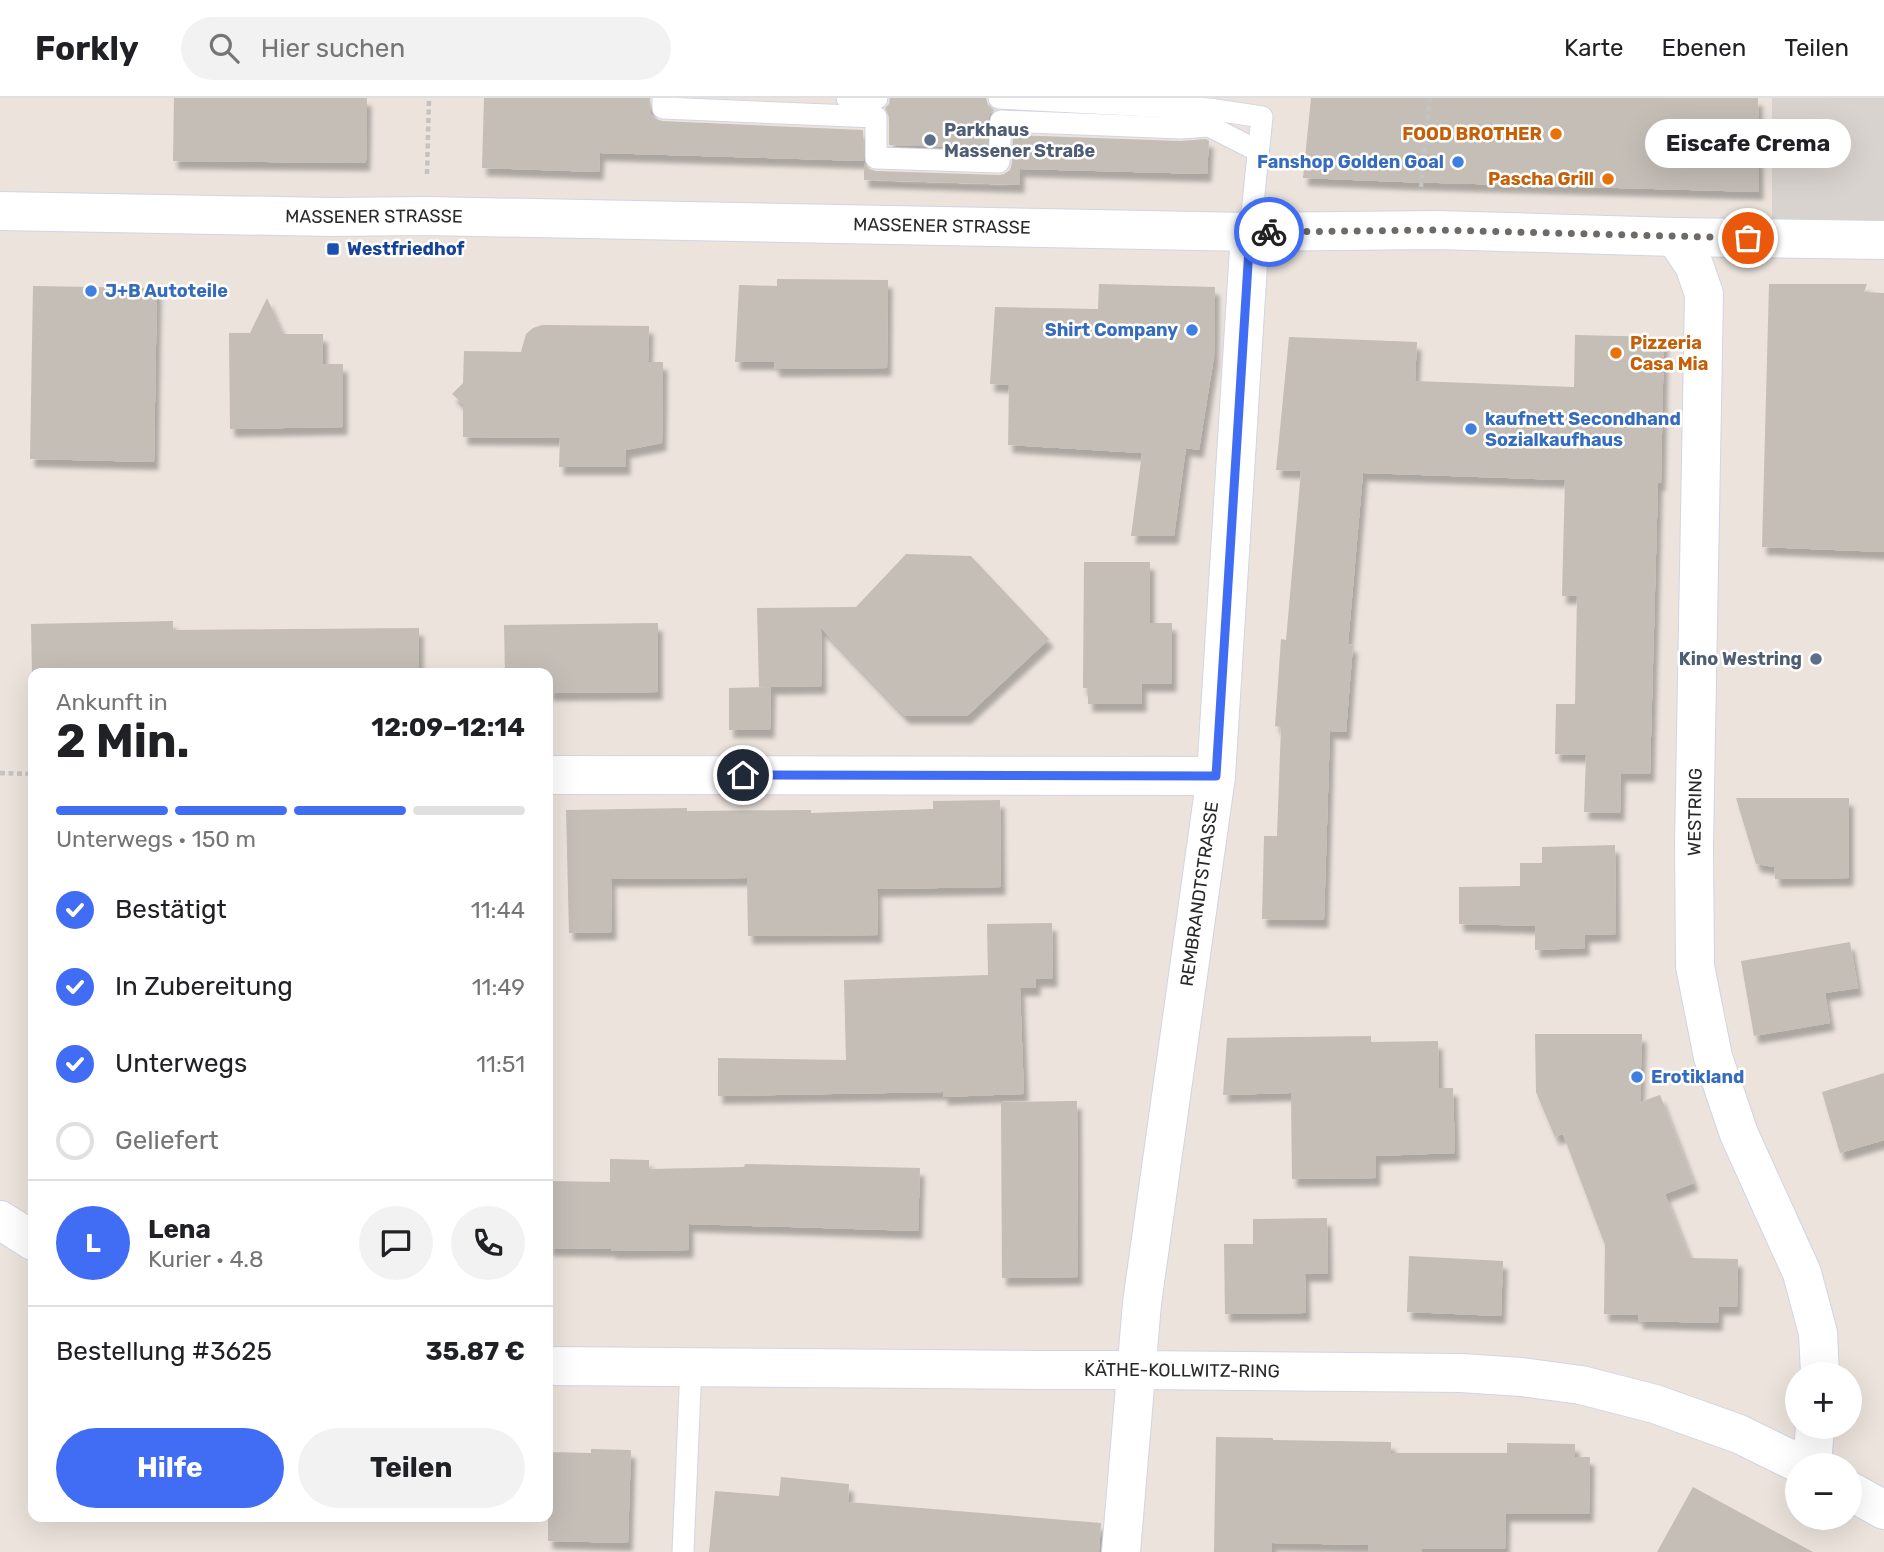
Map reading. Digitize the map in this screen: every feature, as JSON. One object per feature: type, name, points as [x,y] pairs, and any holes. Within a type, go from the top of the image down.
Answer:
[{"type":"street","name":"MASSENER STRASSE","points":[[0,211],[331,217],[426,216],[1250,232],[1418,230],[1884,240]]},
{"type":"street","name":"REMBRANDTSTRASSE","points":[[1121,1552],[1142,1303],[1216,776],[1250,232]]},
{"type":"street","name":"WESTRING","points":[[1675,237],[1694,265],[1704,294],[1694,832],[1695,966],[1713,1058],[1739,1134],[1802,1273],[1818,1333],[1819,1362]]},
{"type":"street","points":[[553,775],[1216,776]]},
{"type":"street","points":[[0,1220],[28,1238]]},
{"type":"street","name":"KÄTHE-KOLLWITZ-RING","points":[[553,1366],[1135,1370],[1521,1377],[1569,1384],[1655,1404],[1739,1434],[1785,1457]]},
{"type":"street","points":[[1862,1498],[1884,1510]]},
{"type":"lane","points":[[663,98],[663,108],[876,117],[876,158],[999,162],[1000,121],[1181,128],[1209,126],[1258,150]]},
{"type":"lane","points":[[847,98],[877,98]]},
{"type":"lane","points":[[999,98],[1209,109],[1262,117],[1250,232]]},
{"type":"lane","points":[[683,1552],[691,1366]]},
{"type":"path","points":[[426,216],[429,98]]},
{"type":"path","points":[[1418,230],[1430,98]]},
{"type":"path","points":[[0,773],[28,774]]},
{"type":"shaded area","points":[[1772,98],[1884,98],[1884,240],[1772,239]]},
{"type":"building","points":[[174,98],[367,98],[366,163],[173,161]]},
{"type":"building","points":[[484,98],[650,98],[651,114],[662,121],[863,130],[864,161],[600,153],[599,172],[482,168]]},
{"type":"building","points":[[890,98],[986,98],[988,105],[994,110],[988,120],[987,148],[889,145],[889,117],[885,108]]},
{"type":"building","points":[[1311,98],[1758,98],[1759,192],[1303,178]]},
{"type":"building","points":[[1013,135],[1180,141],[1206,139],[1209,141],[1207,174],[1020,169],[1020,185],[864,180],[864,163],[869,169],[876,171],[1004,174],[1010,170],[1012,163]]},
{"type":"building","points":[[777,279],[888,280],[887,368],[775,369],[774,362],[735,362],[739,285],[777,286]]},
{"type":"building","points":[[1099,284],[1215,287],[1214,357],[1199,450],[1186,448],[1174,536],[1131,536],[1142,453],[1008,445],[1009,385],[990,384],[995,307],[1098,309]]},
{"type":"building","points":[[1769,284],[1867,284],[1864,292],[1884,293],[1884,552],[1762,547]]},
{"type":"building","points":[[33,286],[157,288],[154,462],[30,459]]},
{"type":"building","points":[[267,298],[283,334],[323,334],[323,364],[343,364],[343,427],[230,429],[229,333],[250,333]]},
{"type":"building","points":[[542,325],[649,326],[648,362],[663,362],[662,443],[626,450],[626,467],[559,467],[560,438],[463,437],[463,404],[452,394],[463,383],[464,351],[521,352],[526,334]]},
{"type":"building","points":[[1575,335],[1664,337],[1650,774],[1621,774],[1620,813],[1584,812],[1586,755],[1555,754],[1556,704],[1575,704],[1577,596],[1562,596],[1565,480],[1363,473],[1348,644],[1353,645],[1346,732],[1330,731],[1324,920],[1262,919],[1264,836],[1277,836],[1281,727],[1275,726],[1281,639],[1286,640],[1301,471],[1276,470],[1289,337],[1417,342],[1415,381],[1574,387]]},
{"type":"building","points":[[906,554],[971,556],[1049,639],[967,716],[905,716],[821,628],[822,686],[759,687],[757,608],[856,607]]},
{"type":"building","points":[[1084,562],[1150,562],[1150,623],[1172,623],[1172,684],[1142,684],[1142,704],[1088,704],[1088,688],[1083,688]]},
{"type":"building","points":[[173,621],[173,630],[419,628],[419,668],[32,668],[31,624]]},
{"type":"building","points":[[658,623],[658,692],[553,693],[553,668],[505,668],[504,625]]},
{"type":"building","points":[[771,687],[770,730],[729,730],[729,688]]},
{"type":"building","points":[[1736,798],[1849,798],[1849,878],[1775,879],[1774,867],[1756,864]]},
{"type":"building","points":[[1000,800],[1001,887],[877,889],[878,935],[748,936],[747,878],[611,879],[612,932],[569,933],[566,810],[687,808],[687,811],[811,810],[811,813],[933,809],[933,801]]},
{"type":"building","points":[[1615,845],[1616,934],[1585,935],[1585,948],[1535,950],[1535,926],[1459,924],[1459,887],[1520,886],[1520,863],[1542,863],[1542,847]]},
{"type":"building","points":[[1052,923],[1053,979],[1036,979],[1036,988],[1020,988],[1024,1094],[943,1097],[943,1092],[718,1096],[718,1058],[846,1060],[844,980],[988,975],[987,924]]},
{"type":"building","points":[[1850,942],[1858,988],[1825,993],[1830,1023],[1754,1036],[1741,961]]},
{"type":"building","points":[[1535,1034],[1642,1034],[1640,1102],[1660,1095],[1694,1183],[1665,1194],[1690,1258],[1738,1259],[1737,1307],[1719,1307],[1718,1323],[1638,1321],[1638,1315],[1604,1314],[1605,1245],[1563,1134],[1555,1137],[1536,1092]]},
{"type":"building","points":[[1371,1036],[1371,1042],[1438,1041],[1439,1088],[1453,1088],[1455,1153],[1376,1156],[1376,1178],[1292,1179],[1291,1093],[1223,1095],[1227,1038]]},
{"type":"building","points":[[1884,1073],[1884,1140],[1840,1153],[1822,1092]]},
{"type":"building","points":[[1077,1101],[1078,1277],[1002,1278],[1001,1102]]},
{"type":"building","points":[[610,1159],[649,1160],[649,1169],[744,1167],[745,1164],[920,1168],[918,1231],[689,1224],[689,1250],[611,1251],[553,1248],[553,1181],[610,1182]]},
{"type":"building","points":[[1327,1218],[1328,1274],[1305,1274],[1306,1313],[1225,1314],[1224,1244],[1253,1244],[1253,1219]]},
{"type":"building","points":[[1409,1256],[1503,1261],[1501,1316],[1407,1312]]},
{"type":"building","points":[[1216,1437],[1391,1442],[1391,1453],[1507,1453],[1507,1443],[1575,1444],[1575,1457],[1590,1457],[1589,1514],[1506,1514],[1505,1549],[1368,1552],[1368,1545],[1272,1543],[1272,1552],[1214,1552]]},
{"type":"building","points":[[591,1449],[631,1450],[628,1543],[548,1541],[548,1522],[553,1522],[553,1452],[591,1453]]},
{"type":"building","points":[[781,1477],[849,1484],[848,1502],[1101,1523],[1099,1552],[709,1552],[715,1491],[779,1496]]},
{"type":"building","points":[[1693,1487],[1813,1552],[1657,1552]]},
{"type":"way so far","points":[[1269,232],[1437,230],[1748,238]]},
{"type":"place","name":"FOOD BROTHER","points":[[1556,134]]},
{"type":"place","name":"Parkhaus Massener Straße","points":[[930,140]]},
{"type":"place","name":"Fanshop Golden Goal","points":[[1458,162]]},
{"type":"place","name":"Pascha Grill","points":[[1608,179]]},
{"type":"place","name":"Eiscafe Crema","points":[[1748,238]]},
{"type":"place","name":"Westfriedhof","points":[[333,249]]},
{"type":"place","name":"J+B Autoteile","points":[[91,291]]},
{"type":"place","name":"Shirt Company","points":[[1192,330]]},
{"type":"place","name":"Pizzeria Casa Mia","points":[[1616,353]]},
{"type":"place","name":"kaufnett Secondhand Sozialkaufhaus","points":[[1471,429]]},
{"type":"place","name":"Kino Westring","points":[[1816,659]]},
{"type":"place","name":"Erotikland","points":[[1637,1077]]},
{"type":"route","points":[[743,775],[1216,776],[1250,232],[1269,232]]}]
